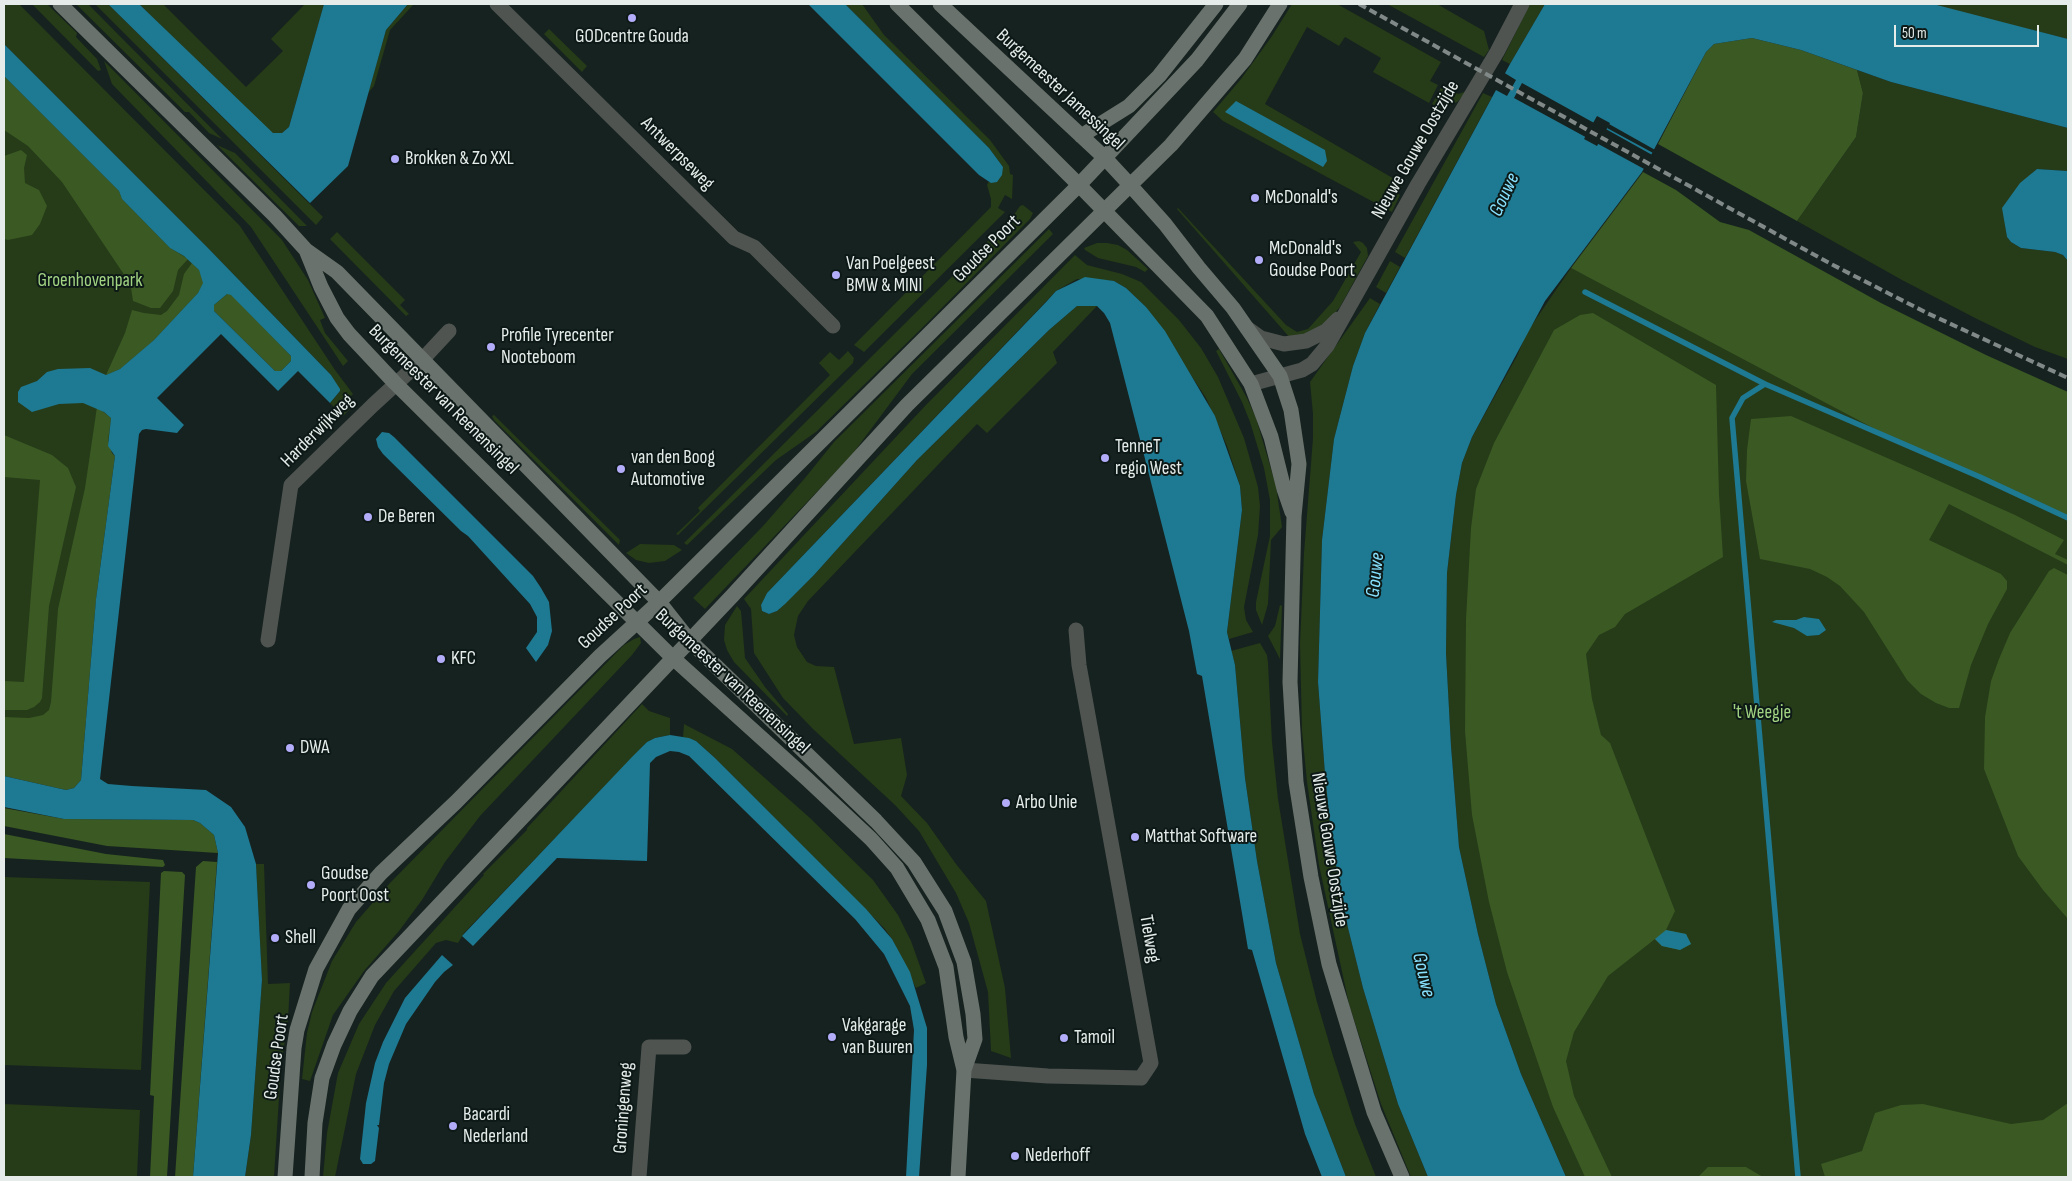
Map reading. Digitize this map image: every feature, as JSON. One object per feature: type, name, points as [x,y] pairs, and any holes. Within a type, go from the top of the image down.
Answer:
[{"type":"main road","name":"Burgemeester van Reenensingel","points":[[60,4],[268,209],[306,250],[338,272],[659,602],[689,640],[876,821],[914,862],[945,911],[964,962],[975,1039],[964,1070],[958,1177]]},
{"type":"main road","points":[[897,4],[1079,185]]},
{"type":"main road","name":"Burgemeester Jamessingel","points":[[940,4],[1105,158],[1130,185]]},
{"type":"main road","points":[[1081,136],[1129,106],[1160,76],[1216,4]]},
{"type":"main road","points":[[1105,158],[1197,60],[1240,4]]},
{"type":"main road","points":[[312,1177],[315,1123],[322,1078],[334,1045],[350,1011],[372,976],[689,640],[733,596],[906,405],[1171,145],[1245,59],[1280,4]]},
{"type":"main road","name":"Goudse Poort","points":[[285,1177],[297,1030],[316,969],[349,909],[381,873],[637,621],[659,602],[1105,158]]},
{"type":"main road","name":"Nieuwe Gouwe Oostzijde","points":[[1079,185],[1207,316],[1251,384],[1271,437],[1284,489],[1294,516]]},
{"type":"main road","name":"Nieuwe Gouwe Oostzijde","points":[[1130,185],[1165,224],[1247,327],[1280,376],[1290,410],[1299,464],[1294,516],[1290,621],[1291,701],[1296,782],[1311,877],[1329,964],[1374,1112],[1402,1177]]},
{"type":"main road","name":"Burgemeester van Reenensingel","points":[[306,250],[321,287],[337,318],[349,334],[395,383],[673,658],[807,778],[871,839],[896,868],[928,920],[946,966],[956,1037],[964,1070]]},
{"type":"street","name":"Antwerpseweg","points":[[497,4],[734,238],[754,247],[833,326]]},
{"type":"street","name":"Nieuwe Gouwe Oostzijde","points":[[1251,384],[1302,370],[1312,364],[1333,336],[1343,315],[1357,294],[1418,184],[1497,52],[1522,4]]},
{"type":"street","name":"Nieuwe Gouwe Oostzijde","points":[[1247,327],[1261,338],[1284,344],[1306,341],[1326,331],[1343,315]]},
{"type":"street","name":"Burgemeester van Reenensingel","points":[[422,360],[449,331]]},
{"type":"street","name":"Harderwijkweg","points":[[268,640],[292,486],[395,383],[422,360]]},
{"type":"street","name":"Tielweg","points":[[964,1070],[1048,1076],[1141,1078],[1151,1063],[1079,665],[1076,630]]},
{"type":"street","name":"Groningenweg","points":[[639,1177],[649,1047],[684,1047]]},
{"type":"green space","points":[[4,4],[19,4],[240,226],[335,370],[353,394],[350,397],[356,403],[343,416],[330,403],[340,391],[331,375],[207,247],[4,44]]},
{"type":"green space","points":[[32,4],[47,4],[77,33],[76,37],[97,59],[101,70],[98,71]]},
{"type":"green space","points":[[76,4],[88,4],[222,139],[209,133],[189,112],[185,112]]},
{"type":"green space","points":[[95,4],[108,4],[323,217],[316,225]]},
{"type":"green space","points":[[139,4],[163,4],[246,87],[283,51],[271,39],[305,4],[324,4],[289,127],[282,133],[272,133],[265,128]]},
{"type":"green space","points":[[408,4],[414,4],[390,30],[374,86],[368,93],[386,30]]},
{"type":"green space","points":[[845,4],[862,4],[884,35],[990,140],[1009,166],[1010,174],[1013,175],[1012,199],[1005,195],[998,208],[1005,212],[864,352],[854,345],[991,207],[987,185],[989,181],[991,183],[1003,167],[989,148]]},
{"type":"green space","points":[[1292,4],[1337,4],[1441,62],[1430,81],[1438,85],[1429,103],[1373,72],[1381,58],[1345,37],[1339,46],[1307,27],[1265,104],[1403,184],[1397,193],[1400,195],[1392,212],[1223,121],[1213,112],[1241,79]]},
{"type":"green space","points":[[1387,4],[1437,4],[1484,31],[1489,50],[1484,57]]},
{"type":"green space","points":[[1530,4],[1545,4],[1510,64],[1502,60]]},
{"type":"green space","points":[[1933,4],[2068,4],[2068,39],[1952,10]]},
{"type":"green space","points":[[549,29],[587,66],[582,72],[544,34]]},
{"type":"green space","points":[[1752,38],[1801,50],[1857,70],[1863,93],[1856,137],[1797,221],[1658,144],[1706,52],[1714,44]]},
{"type":"green space","points":[[104,61],[282,240],[308,280],[325,318],[320,320],[325,333],[348,361],[343,366],[251,227],[112,84]]},
{"type":"green space","points":[[1857,70],[1891,82],[2068,128],[2068,171],[2037,169],[2031,174],[2005,224],[2007,237],[2021,248],[2055,252],[2063,255],[2068,261],[2068,359],[2035,347],[1977,319],[1902,280],[1797,221],[1856,137],[1863,93]]},
{"type":"green space","name":"Groenhovenpark","points":[[4,76],[214,281],[117,377],[79,778],[4,774]]},
{"type":"green space","points":[[4,76],[119,191],[122,199],[170,248],[188,259],[178,270],[173,291],[160,308],[151,308],[133,301],[131,288],[125,276],[62,182],[28,146],[4,130]]},
{"type":"green space","points":[[1443,84],[1458,94],[1468,91],[1457,102],[1439,108],[1432,104]]},
{"type":"green space","points":[[1483,93],[1492,97],[1405,258],[1395,252]]},
{"type":"green space","points":[[217,145],[235,153],[307,226],[299,226]]},
{"type":"green space","points":[[21,150],[27,155],[24,168],[25,183],[39,190],[47,206],[40,224],[32,235],[8,240],[4,239],[4,156]]},
{"type":"green space","points":[[1643,172],[1676,190],[1720,222],[1749,230],[1881,303],[1986,355],[2068,392],[2068,516],[1894,439],[1571,268]]},
{"type":"green space","points":[[1023,205],[1033,213],[1030,219],[920,330],[816,432],[776,460],[687,545],[684,543],[1013,216],[1020,206]]},
{"type":"green space","points":[[1178,208],[1286,325],[1297,332],[1308,329],[1333,301],[1361,252],[1353,242],[1359,241],[1363,243],[1367,248],[1368,256],[1340,307],[1324,325],[1314,334],[1291,339]]},
{"type":"green space","points":[[1049,229],[1053,234],[912,374],[851,456],[705,609],[693,598],[763,526],[834,442]]},
{"type":"green space","points":[[337,232],[405,300],[400,305],[409,314],[406,316],[330,239]]},
{"type":"green space","points":[[1097,243],[1118,245],[1127,250],[1148,269],[1145,272],[1136,267],[1098,258],[1084,248]]},
{"type":"green space","points":[[1075,255],[1087,265],[1122,274],[1141,282],[1179,320],[1201,348],[1218,377],[1244,438],[1258,487],[1260,506],[1258,535],[1244,607],[1246,620],[1253,632],[1229,639],[1227,632],[1242,510],[1240,486],[1227,446],[1206,398],[1146,307],[1126,288],[1114,281],[1077,279],[1056,291],[767,593],[761,605],[762,611],[769,614],[777,611],[814,575],[917,460],[1049,330],[1077,306],[1097,306],[1053,352],[1057,363],[987,433],[977,424],[808,601],[798,616],[794,635],[797,647],[807,662],[816,666],[834,667],[854,744],[901,738],[907,775],[901,796],[927,823],[956,864],[986,901],[1005,988],[1011,1058],[991,1051],[988,992],[969,923],[956,893],[919,831],[895,805],[813,729],[783,698],[754,653],[751,609],[744,599],[925,406]]},
{"type":"green space","points":[[1390,261],[1400,267],[1386,293],[1376,287]]},
{"type":"green space","points":[[192,263],[199,270],[204,283],[198,293],[154,340],[120,369],[106,375],[125,333],[132,310],[161,315],[167,311],[179,295],[184,274]]},
{"type":"green space","name":"'t Weegje","points":[[1571,268],[2068,509],[2068,1177],[1566,1177],[1521,1074],[1496,1004],[1478,934],[1459,847],[1446,653],[1447,573],[1456,495],[1462,463],[1472,437],[1517,356],[1527,332]]},
{"type":"green space","points":[[227,294],[231,294],[291,356],[291,361],[281,371],[275,371],[214,311],[214,305]]},
{"type":"green space","points":[[1370,298],[1380,304],[1365,333],[1353,366],[1334,439],[1322,540],[1318,682],[1332,844],[1348,928],[1363,988],[1398,1104],[1428,1177],[1411,1177],[1381,1104],[1349,1004],[1319,865],[1302,731],[1300,644],[1304,553],[1313,438],[1310,382]]},
{"type":"green space","points":[[1593,313],[1716,385],[1723,557],[1625,614],[1615,627],[1599,635],[1586,654],[1592,699],[1601,735],[1610,743],[1675,911],[1666,930],[1686,934],[1691,944],[1680,950],[1662,946],[1655,939],[1608,976],[1574,1032],[1566,1061],[1574,1096],[1612,1177],[1585,1177],[1553,1107],[1507,972],[1489,902],[1472,815],[1465,731],[1466,619],[1471,528],[1476,489],[1494,443],[1554,330],[1580,315]]},
{"type":"green space","points":[[1219,349],[1247,398],[1256,418],[1276,486],[1282,527],[1271,540],[1268,604],[1262,625],[1256,610],[1256,602],[1270,536],[1270,500],[1264,468],[1250,422],[1216,351]]},
{"type":"green space","points":[[848,351],[854,358],[853,363],[678,535],[676,534],[700,511],[698,508],[830,375],[819,363],[830,352],[839,360]]},
{"type":"green space","points":[[97,407],[111,418],[108,441],[115,456],[96,599],[81,780],[74,788],[66,790],[4,776],[4,717],[29,718],[43,715],[49,710],[58,609],[85,488]]},
{"type":"green space","points":[[494,415],[620,540],[619,545],[494,420],[492,416]]},
{"type":"green space","points":[[1791,416],[2015,515],[2064,540],[2055,554],[2068,560],[2068,565],[1949,504],[1929,540],[2001,574],[2007,581],[2007,589],[1988,624],[1971,665],[1959,708],[1949,708],[1936,703],[1921,694],[1907,680],[1864,612],[1840,586],[1810,569],[1760,559],[1746,481],[1751,419]]},
{"type":"green space","points":[[4,435],[52,455],[68,468],[76,487],[49,606],[42,698],[34,707],[27,710],[4,710],[4,681],[24,682],[40,480],[4,477]]},
{"type":"green space","points":[[640,544],[674,545],[682,550],[665,561],[649,563],[636,560],[626,553]]},
{"type":"green space","points":[[2054,568],[2068,575],[2068,919],[2043,890],[2018,856],[1984,769],[1985,717],[1991,681],[2010,633],[2049,571]]},
{"type":"green space","points":[[1280,605],[1282,606],[1280,659],[1268,636],[1275,626]]},
{"type":"green space","points":[[737,606],[741,611],[745,658],[765,687],[788,714],[787,716],[734,662],[727,650],[724,640],[725,625]]},
{"type":"green space","points":[[640,637],[641,643],[632,655],[480,816],[445,862],[422,900],[399,931],[364,971],[333,1015],[310,1081],[302,1079],[307,1033],[312,1012],[332,961],[356,922],[389,884],[624,645]]},
{"type":"green space","points":[[1260,643],[1267,655],[1272,742],[1278,799],[1300,934],[1333,1056],[1355,1124],[1376,1177],[1346,1177],[1314,1094],[1276,963],[1257,861],[1245,778],[1235,665],[1231,651]]},
{"type":"green space","points":[[642,704],[649,711],[670,718],[670,735],[647,742],[464,933],[458,943],[446,940],[436,943],[394,991],[375,1025],[356,1074],[335,1177],[323,1177],[327,1133],[338,1073],[359,1024],[386,983],[483,874],[527,830]]},
{"type":"green space","points":[[684,724],[732,749],[810,818],[873,880],[898,915],[911,941],[926,983],[916,988],[892,939],[884,928],[715,758],[696,741],[683,737]]},
{"type":"green space","points":[[4,808],[64,819],[193,820],[200,823],[214,835],[218,853],[107,846],[4,826]]},
{"type":"green space","points":[[4,834],[106,854],[163,860],[165,865],[163,867],[4,858]]},
{"type":"green space","points":[[203,861],[217,862],[193,1177],[175,1177],[196,867]]},
{"type":"green space","points":[[256,864],[264,864],[268,984],[290,983],[288,1020],[281,1066],[274,1177],[245,1177],[251,1135],[262,980]]},
{"type":"green space","points":[[164,871],[182,872],[185,875],[167,1177],[150,1177],[154,1096],[150,1095],[161,873]]},
{"type":"green space","points":[[4,877],[150,882],[141,1070],[4,1065]]},
{"type":"green space","points":[[2068,1103],[2068,1177],[1825,1177],[1821,1164],[1862,1151],[1875,1113],[1901,1105],[1923,1104],[2011,1124],[2043,1120]]},
{"type":"green space","points":[[4,1104],[140,1110],[137,1177],[4,1177]]},
{"type":"green space","points":[[1708,1167],[1746,1167],[1763,1177],[1698,1177]]},
{"type":"water","points":[[108,4],[139,4],[273,133],[282,133],[289,127],[324,4],[408,4],[386,30],[348,166],[310,203]]},
{"type":"water","points":[[808,4],[845,4],[989,148],[1003,167],[1002,175],[997,182],[991,183],[979,175]]},
{"type":"water","name":"Gouwe","points":[[1545,4],[1933,4],[2068,39],[2068,128],[1891,82],[1801,50],[1752,38],[1714,44],[1706,52],[1642,172],[1545,301],[1472,437],[1462,463],[1456,495],[1447,573],[1446,653],[1459,847],[1478,934],[1496,1004],[1521,1074],[1566,1177],[1428,1177],[1398,1104],[1363,988],[1348,928],[1332,844],[1318,682],[1322,540],[1334,439],[1353,366],[1365,333],[1510,64]],"holes":[[[1597,116],[1610,123],[1597,146],[1584,139]]]},
{"type":"water","points":[[4,44],[207,247],[331,375],[340,389],[330,403],[298,371],[278,391],[221,334],[157,398],[184,425],[177,433],[146,429],[142,430],[139,434],[100,779],[108,784],[206,790],[231,807],[245,827],[256,864],[262,980],[251,1135],[245,1177],[193,1177],[218,853],[214,835],[200,823],[193,820],[64,819],[4,807],[4,776],[66,790],[74,788],[81,780],[96,599],[115,456],[108,446],[111,418],[104,412],[83,403],[59,404],[32,412],[18,402],[18,392],[21,387],[37,381],[47,372],[58,369],[90,368],[106,375],[120,369],[154,340],[198,293],[203,283],[199,270],[184,256],[170,248],[122,199],[119,191],[4,76]],"holes":[[[227,294],[231,295],[291,356],[291,361],[281,371],[275,371],[214,311],[214,305]]]},
{"type":"water","points":[[1236,101],[1325,150],[1327,161],[1323,167],[1225,112]]},
{"type":"water","points":[[2037,169],[2068,171],[2068,261],[2063,255],[2055,252],[2021,248],[2007,237],[2002,208],[2020,183]]},
{"type":"water","points":[[1085,277],[1114,281],[1126,288],[1146,307],[1165,331],[1215,416],[1240,486],[1242,510],[1227,632],[1235,665],[1245,778],[1257,861],[1276,963],[1314,1094],[1346,1177],[1322,1177],[1305,1134],[1252,950],[1248,949],[1202,676],[1197,674],[1189,631],[1110,323],[1097,306],[1077,306],[1049,330],[917,460],[814,575],[785,604],[777,611],[769,614],[762,611],[761,605],[767,593],[1056,291]]},
{"type":"water","points":[[382,432],[389,433],[394,437],[533,576],[549,602],[552,631],[548,645],[536,662],[526,648],[537,632],[537,617],[530,604],[468,536],[383,454],[378,447],[376,439]]},
{"type":"water","points":[[1804,617],[1819,619],[1826,630],[1819,635],[1807,636],[1794,628],[1772,622],[1776,620],[1796,620]]},
{"type":"water","points":[[670,735],[696,741],[715,758],[866,909],[892,939],[910,972],[927,1028],[927,1065],[919,1177],[906,1177],[914,1030],[910,1006],[884,954],[855,919],[689,756],[670,751],[656,757],[650,763],[647,861],[557,858],[473,946],[462,936],[647,742]]},
{"type":"water","points":[[1666,930],[1686,934],[1691,944],[1680,950],[1662,946],[1655,939]]},
{"type":"water","points":[[442,955],[453,965],[435,982],[406,1024],[389,1064],[384,1083],[379,1125],[377,1125],[379,1128],[375,1161],[371,1164],[363,1164],[360,1159],[366,1103],[375,1063],[383,1042],[405,998]]},
{"type":"pier","points":[[1503,72],[1516,80],[1507,96],[1494,89]]},
{"type":"pier","points":[[1522,83],[1596,124],[1588,138],[1596,142],[1604,128],[1654,156],[1646,170],[1514,98]]},
{"type":"pier","points":[[1609,124],[1657,151],[1655,154],[1607,128]]},
{"type":"waterway","points":[[1585,292],[1765,384]]},
{"type":"waterway","points":[[1798,1177],[1732,418],[1743,398],[1765,384],[1980,477],[2068,518]]},
{"type":"railway","points":[[1359,4],[1831,264],[1927,313],[2068,378]]},
{"type":"place","name":"GODcentre Gouda","points":[[632,18]]},
{"type":"place","name":"Brokken & Zo XXL","points":[[395,159]]},
{"type":"place","name":"McDonald's","points":[[1255,198]]},
{"type":"place","name":"McDonald's Goudse Poort","points":[[1259,260]]},
{"type":"place","name":"Van Poelgeest BMW & MINI","points":[[836,275]]},
{"type":"place","name":"Profile Tyrecenter Nooteboom","points":[[491,347]]},
{"type":"place","name":"TenneT regio West","points":[[1105,458]]},
{"type":"place","name":"van den Boog Automotive","points":[[621,469]]},
{"type":"place","name":"De Beren","points":[[368,517]]},
{"type":"place","name":"KFC","points":[[441,659]]},
{"type":"place","name":"DWA","points":[[290,748]]},
{"type":"place","name":"Arbo Unie","points":[[1006,803]]},
{"type":"place","name":"Matthat Software","points":[[1135,837]]},
{"type":"place","name":"Goudse Poort Oost","points":[[311,885]]},
{"type":"place","name":"Shell","points":[[275,938]]},
{"type":"place","name":"Vakgarage van Buuren","points":[[832,1037]]},
{"type":"place","name":"Tamoil","points":[[1064,1038]]},
{"type":"place","name":"Bacardi Nederland","points":[[453,1126]]},
{"type":"place","name":"Nederhoff","points":[[1015,1156]]}]
